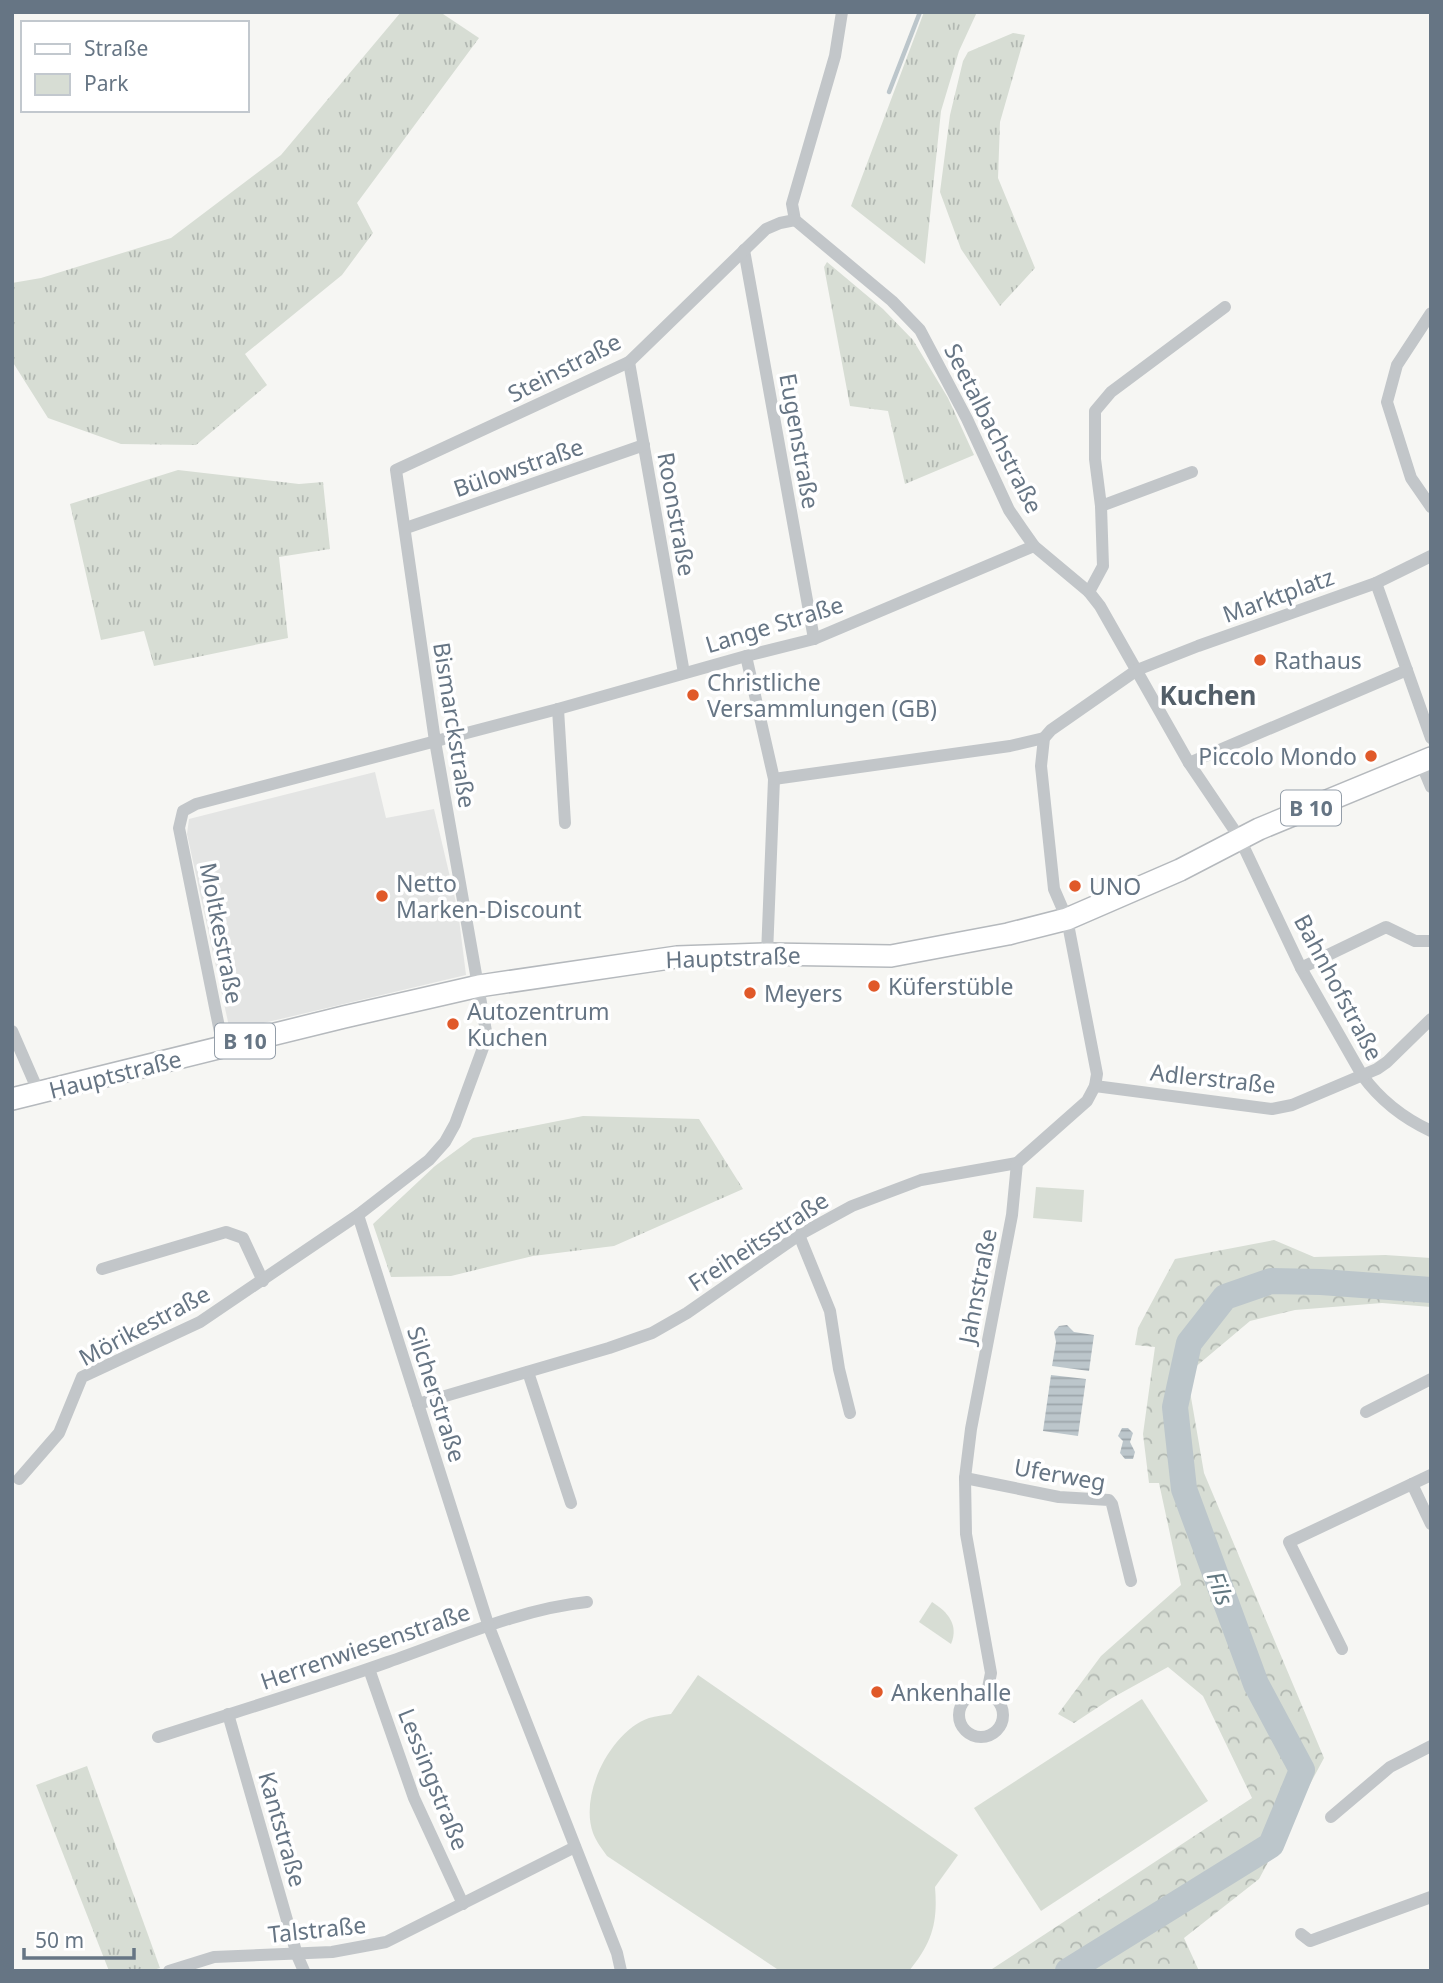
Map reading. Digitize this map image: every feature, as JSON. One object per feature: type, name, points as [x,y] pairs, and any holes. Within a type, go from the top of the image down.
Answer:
[{"type":"main road","name":"Hauptstraße","points":[[12,1099],[479,986],[677,957],[767,954],[891,956],[1008,934],[1067,919],[1180,870],[1240,838],[1426,760]]},
{"type":"street","points":[[795,220],[792,204],[835,56],[842,12]]},
{"type":"street","name":"Steinstraße","points":[[396,470],[629,362],[766,229],[780,222],[795,220]]},
{"type":"street","name":"Seetalbachstraße","points":[[795,220],[892,301],[920,330],[1009,510],[1034,546],[1089,592],[1109,619],[1189,763]]},
{"type":"street","name":"Eugenstraße","points":[[744,250],[814,639]]},
{"type":"street","points":[[1089,592],[1102,566],[1101,506],[1095,459],[1095,411],[1111,392],[1225,307]]},
{"type":"street","points":[[1431,313],[1397,365],[1387,402],[1411,478],[1431,507]]},
{"type":"street","name":"Roonstraße","points":[[629,362],[684,673]]},
{"type":"street","name":"Bülowstraße","points":[[406,528],[644,445]]},
{"type":"street","name":"Bismarckstraße","points":[[396,470],[435,741],[479,986]]},
{"type":"street","points":[[1101,506],[1192,472]]},
{"type":"street","name":"Lange Straße","points":[[179,828],[183,811],[196,804],[814,639],[1034,546]]},
{"type":"street","name":"Marktplatz","points":[[1137,670],[1376,583],[1431,556]]},
{"type":"street","points":[[1376,583],[1431,738]]},
{"type":"street","points":[[746,656],[774,779],[767,954]]},
{"type":"street","points":[[1017,1163],[1087,1101],[1095,1086],[1097,1074],[1067,919],[1054,889],[1041,766],[1044,738],[1051,730],[1137,670]]},
{"type":"street","points":[[1189,763],[1407,670]]},
{"type":"street","points":[[558,709],[565,823]]},
{"type":"street","points":[[774,779],[1010,746],[1044,738]]},
{"type":"street","points":[[1426,760],[1431,787]]},
{"type":"street","name":"Bahnhofstraße","points":[[1189,763],[1240,838],[1301,968],[1362,1075],[1386,1103],[1415,1124],[1431,1131]]},
{"type":"street","name":"Moltkestraße","points":[[179,828],[223,1047]]},
{"type":"street","points":[[1301,968],[1386,927],[1415,941],[1431,941]]},
{"type":"street","points":[[358,1216],[429,1160],[445,1142],[455,1124],[487,1037],[479,986]]},
{"type":"street","name":"Adlerstraße","points":[[1095,1086],[1272,1109],[1292,1105],[1387,1062],[1431,1019]]},
{"type":"street","points":[[12,1031],[39,1093]]},
{"type":"street","name":"Freiheitsstraße","points":[[418,1404],[652,1333],[688,1313],[799,1234],[852,1206],[921,1180],[1017,1163]]},
{"type":"street","name":"Jahnstraße","points":[[987,1693],[991,1673],[966,1534],[965,1478],[971,1429],[1012,1215],[1017,1163]]},
{"type":"street","name":"Mörikestraße","points":[[19,1479],[59,1433],[82,1377],[200,1322],[358,1216]]},
{"type":"street","name":"Silcherstraße","points":[[358,1216],[489,1627],[617,1953],[621,1971]]},
{"type":"street","points":[[102,1269],[226,1231],[243,1238],[263,1281]]},
{"type":"street","points":[[799,1234],[830,1311],[839,1369],[850,1413]]},
{"type":"street","points":[[528,1372],[571,1503]]},
{"type":"street","points":[[1366,1412],[1431,1379]]},
{"type":"street","points":[[1342,1649],[1289,1542],[1431,1475]]},
{"type":"street","name":"Uferweg","points":[[965,1478],[1059,1497],[1109,1500],[1131,1581]]},
{"type":"street","points":[[1412,1484],[1431,1524]]},
{"type":"street","name":"Herrenwiesenstraße","points":[[158,1737],[489,1627],[561,1605],[587,1602]]},
{"type":"street","name":"Lessingstraße","points":[[369,1669],[414,1798],[463,1904]]},
{"type":"street","name":"Kantstraße","points":[[228,1714],[297,1955],[304,1971]]},
{"type":"street","points":[[1331,1817],[1390,1767],[1431,1746]]},
{"type":"street","name":"Talstraße","points":[[169,1971],[214,1957],[332,1952],[386,1942],[575,1847]]},
{"type":"street","points":[[1301,1934],[1310,1941],[1431,1897]]},
{"type":"shaded area","points":[[375,772],[386,818],[434,809],[458,911],[466,975],[230,1031],[187,834],[189,819]]},
{"type":"shaded area","points":[[1067,1325],[1074,1332],[1094,1335],[1089,1371],[1052,1366],[1056,1342],[1054,1332],[1059,1326]]},
{"type":"shaded area","points":[[1051,1375],[1086,1379],[1078,1436],[1043,1431]]},
{"type":"shaded area","points":[[1122,1428],[1128,1428],[1133,1433],[1130,1442],[1135,1452],[1133,1459],[1125,1459],[1120,1453],[1123,1441],[1118,1436]]},
{"type":"green space","points":[[401,12],[440,12],[479,38],[357,203],[373,233],[342,275],[245,354],[267,385],[196,445],[121,444],[48,418],[12,361],[12,283],[41,278],[171,238],[281,155]]},
{"type":"green space","points":[[924,12],[977,12],[959,51],[941,111],[925,264],[851,206]]},
{"type":"green space","points":[[1013,33],[1025,35],[1000,122],[998,178],[1035,268],[1000,306],[961,249],[940,192],[950,115],[963,61],[968,52]]},
{"type":"green space","points":[[827,262],[883,309],[913,340],[948,398],[974,455],[905,484],[888,411],[850,406],[824,267]]},
{"type":"green space","points":[[178,470],[299,484],[323,482],[330,549],[279,557],[288,638],[154,666],[144,631],[101,640],[70,504]]},
{"type":"green space","points":[[583,1116],[699,1119],[743,1189],[614,1246],[533,1256],[451,1276],[391,1277],[373,1224],[435,1166],[473,1138]]},
{"type":"green space","points":[[1036,1187],[1084,1190],[1082,1222],[1033,1218]]},
{"type":"green space","points":[[1274,1240],[1314,1257],[1385,1255],[1431,1258],[1431,1307],[1382,1303],[1295,1310],[1250,1321],[1187,1374],[1204,1473],[1324,1758],[1259,1879],[1184,1938],[1199,1971],[989,1971],[1252,1798],[1203,1696],[1168,1667],[1074,1723],[1058,1714],[1101,1656],[1181,1585],[1159,1483],[1149,1483],[1143,1434],[1155,1347],[1135,1345],[1138,1328],[1175,1259]]},
{"type":"green space","points":[[932,1602],[943,1610],[953,1625],[951,1644],[919,1622]]},
{"type":"green space","points":[[698,1675],[958,1855],[935,1887],[932,1932],[909,1971],[780,1971],[607,1856],[594,1836],[590,1817],[590,1800],[602,1766],[622,1736],[635,1725],[649,1718],[671,1714]]},
{"type":"green space","points":[[1142,1699],[1208,1801],[1041,1911],[974,1808]]},
{"type":"green space","points":[[87,1766],[160,1968],[150,1971],[109,1971],[36,1785]]},
{"type":"waterway","points":[[889,92],[920,12]]},
{"type":"waterway","name":"Fils","points":[[1068,1971],[1271,1845],[1302,1770],[1256,1684],[1184,1489],[1175,1407],[1189,1343],[1225,1297],[1271,1281],[1431,1290]]},
{"type":"place","name":"Rathaus","points":[[1260,660]]},
{"type":"place","name":"Christliche Versammlungen (GB)","points":[[693,695]]},
{"type":"place","name":"Piccolo Mondo","points":[[1371,756]]},
{"type":"place","name":"UNO","points":[[1075,886]]},
{"type":"place","name":"Netto Marken-Discount","points":[[382,896]]},
{"type":"place","name":"Küferstüble","points":[[874,986]]},
{"type":"place","name":"Meyers","points":[[750,993]]},
{"type":"place","name":"Autozentrum Kuchen","points":[[453,1024]]},
{"type":"place","name":"Ankenhalle","points":[[877,1692]]},
{"type":"district","name":"Kuchen","points":[[1208,695]]}]
